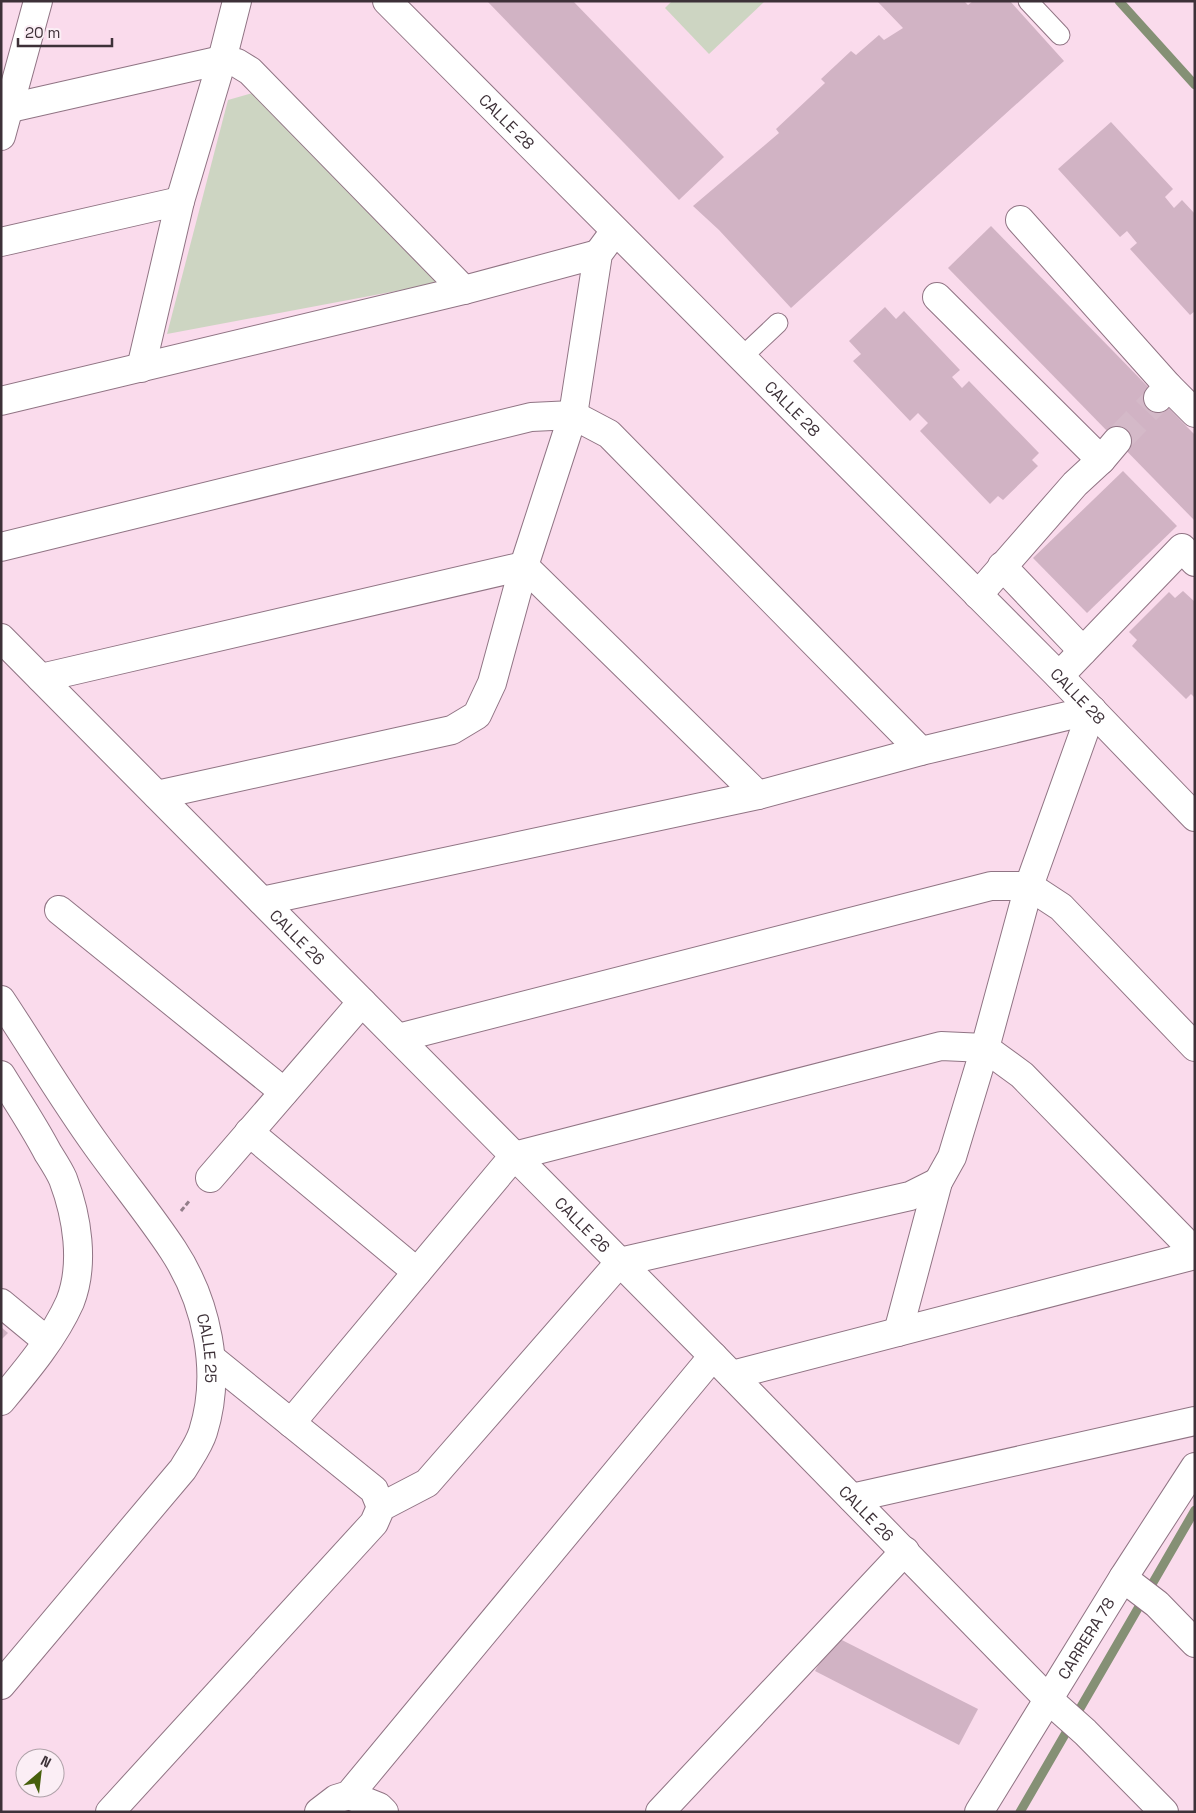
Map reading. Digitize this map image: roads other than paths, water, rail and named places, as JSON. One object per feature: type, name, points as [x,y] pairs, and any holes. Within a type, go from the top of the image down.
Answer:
[{"type":"street","points":[[1,136],[38,1]]},
{"type":"street","points":[[141,368],[180,200],[222,60],[237,1]]},
{"type":"street","name":"CALLE 28","points":[[388,1],[1059,676],[1195,817]]},
{"type":"street","points":[[10,108],[222,60],[237,63],[250,72],[464,290]]},
{"type":"street","points":[[1,242],[180,200]]},
{"type":"street","points":[[1020,220],[1163,392],[1195,413]]},
{"type":"street","points":[[158,795],[452,730],[477,715],[492,683],[524,566],[573,415],[598,254],[615,231]]},
{"type":"street","points":[[1,401],[464,290],[598,254]]},
{"type":"street","points":[[937,297],[1109,451],[1075,484],[978,595]]},
{"type":"street","points":[[1,547],[531,417],[573,415],[609,434],[921,751]]},
{"type":"street","points":[[1059,676],[1190,548]]},
{"type":"street","points":[[22,670],[524,566]]},
{"type":"street","points":[[524,566],[758,795]]},
{"type":"street","points":[[1002,566],[1083,651]]},
{"type":"street","name":"CALLE 26","points":[[1,638],[22,670],[158,795],[714,1356],[1056,1706],[1085,1732],[1164,1812]]},
{"type":"street","points":[[262,901],[758,795],[921,751],[1092,710]]},
{"type":"street","points":[[898,1332],[938,1182],[952,1157],[985,1048],[1030,886],[1092,710]]},
{"type":"street","points":[[398,1038],[992,886],[1030,886],[1061,907],[1195,1047]]},
{"type":"street","points":[[59,910],[284,1092]]},
{"type":"street","name":"CALLE 25","points":[[1,1000],[95,1144],[174,1251],[195,1291],[212,1359],[211,1396],[203,1433],[184,1469],[1,1685]]},
{"type":"street","points":[[210,1178],[362,1002]]},
{"type":"street","points":[[291,1424],[514,1156],[941,1046],[985,1048],[1022,1075],[1195,1253],[732,1375]]},
{"type":"street","points":[[1,1075],[36,1130],[63,1179],[78,1232],[78,1269],[70,1300],[47,1341],[1,1402]]},
{"type":"street","points":[[249,1132],[418,1272]]},
{"type":"street","points":[[110,1812],[374,1523],[381,1507],[427,1483],[620,1262],[910,1196],[938,1182]]},
{"type":"street","points":[[1,1303],[47,1341]]},
{"type":"street","points":[[319,1812],[336,1799],[349,1795],[714,1356]]},
{"type":"street","points":[[212,1359],[374,1490],[381,1507]]},
{"type":"street","points":[[852,1498],[1195,1421]]},
{"type":"street","name":"CARRERA 78","points":[[979,1812],[1056,1706],[1195,1467]]},
{"type":"street","points":[[660,1812],[906,1551]]},
{"type":"street","points":[[1128,1583],[1157,1604],[1195,1643]]},
{"type":"street","points":[[349,1795],[379,1807],[384,1812]]},
{"type":"lane","points":[[1028,1],[1060,36]]},
{"type":"lane","points":[[742,357],[778,323]]},
{"type":"waterway","points":[[1119,1],[1195,85]]},
{"type":"waterway","points":[[1020,1812],[1195,1510]]},
{"type":"tunnel","points":[[1117,441],[1158,398]]}]
